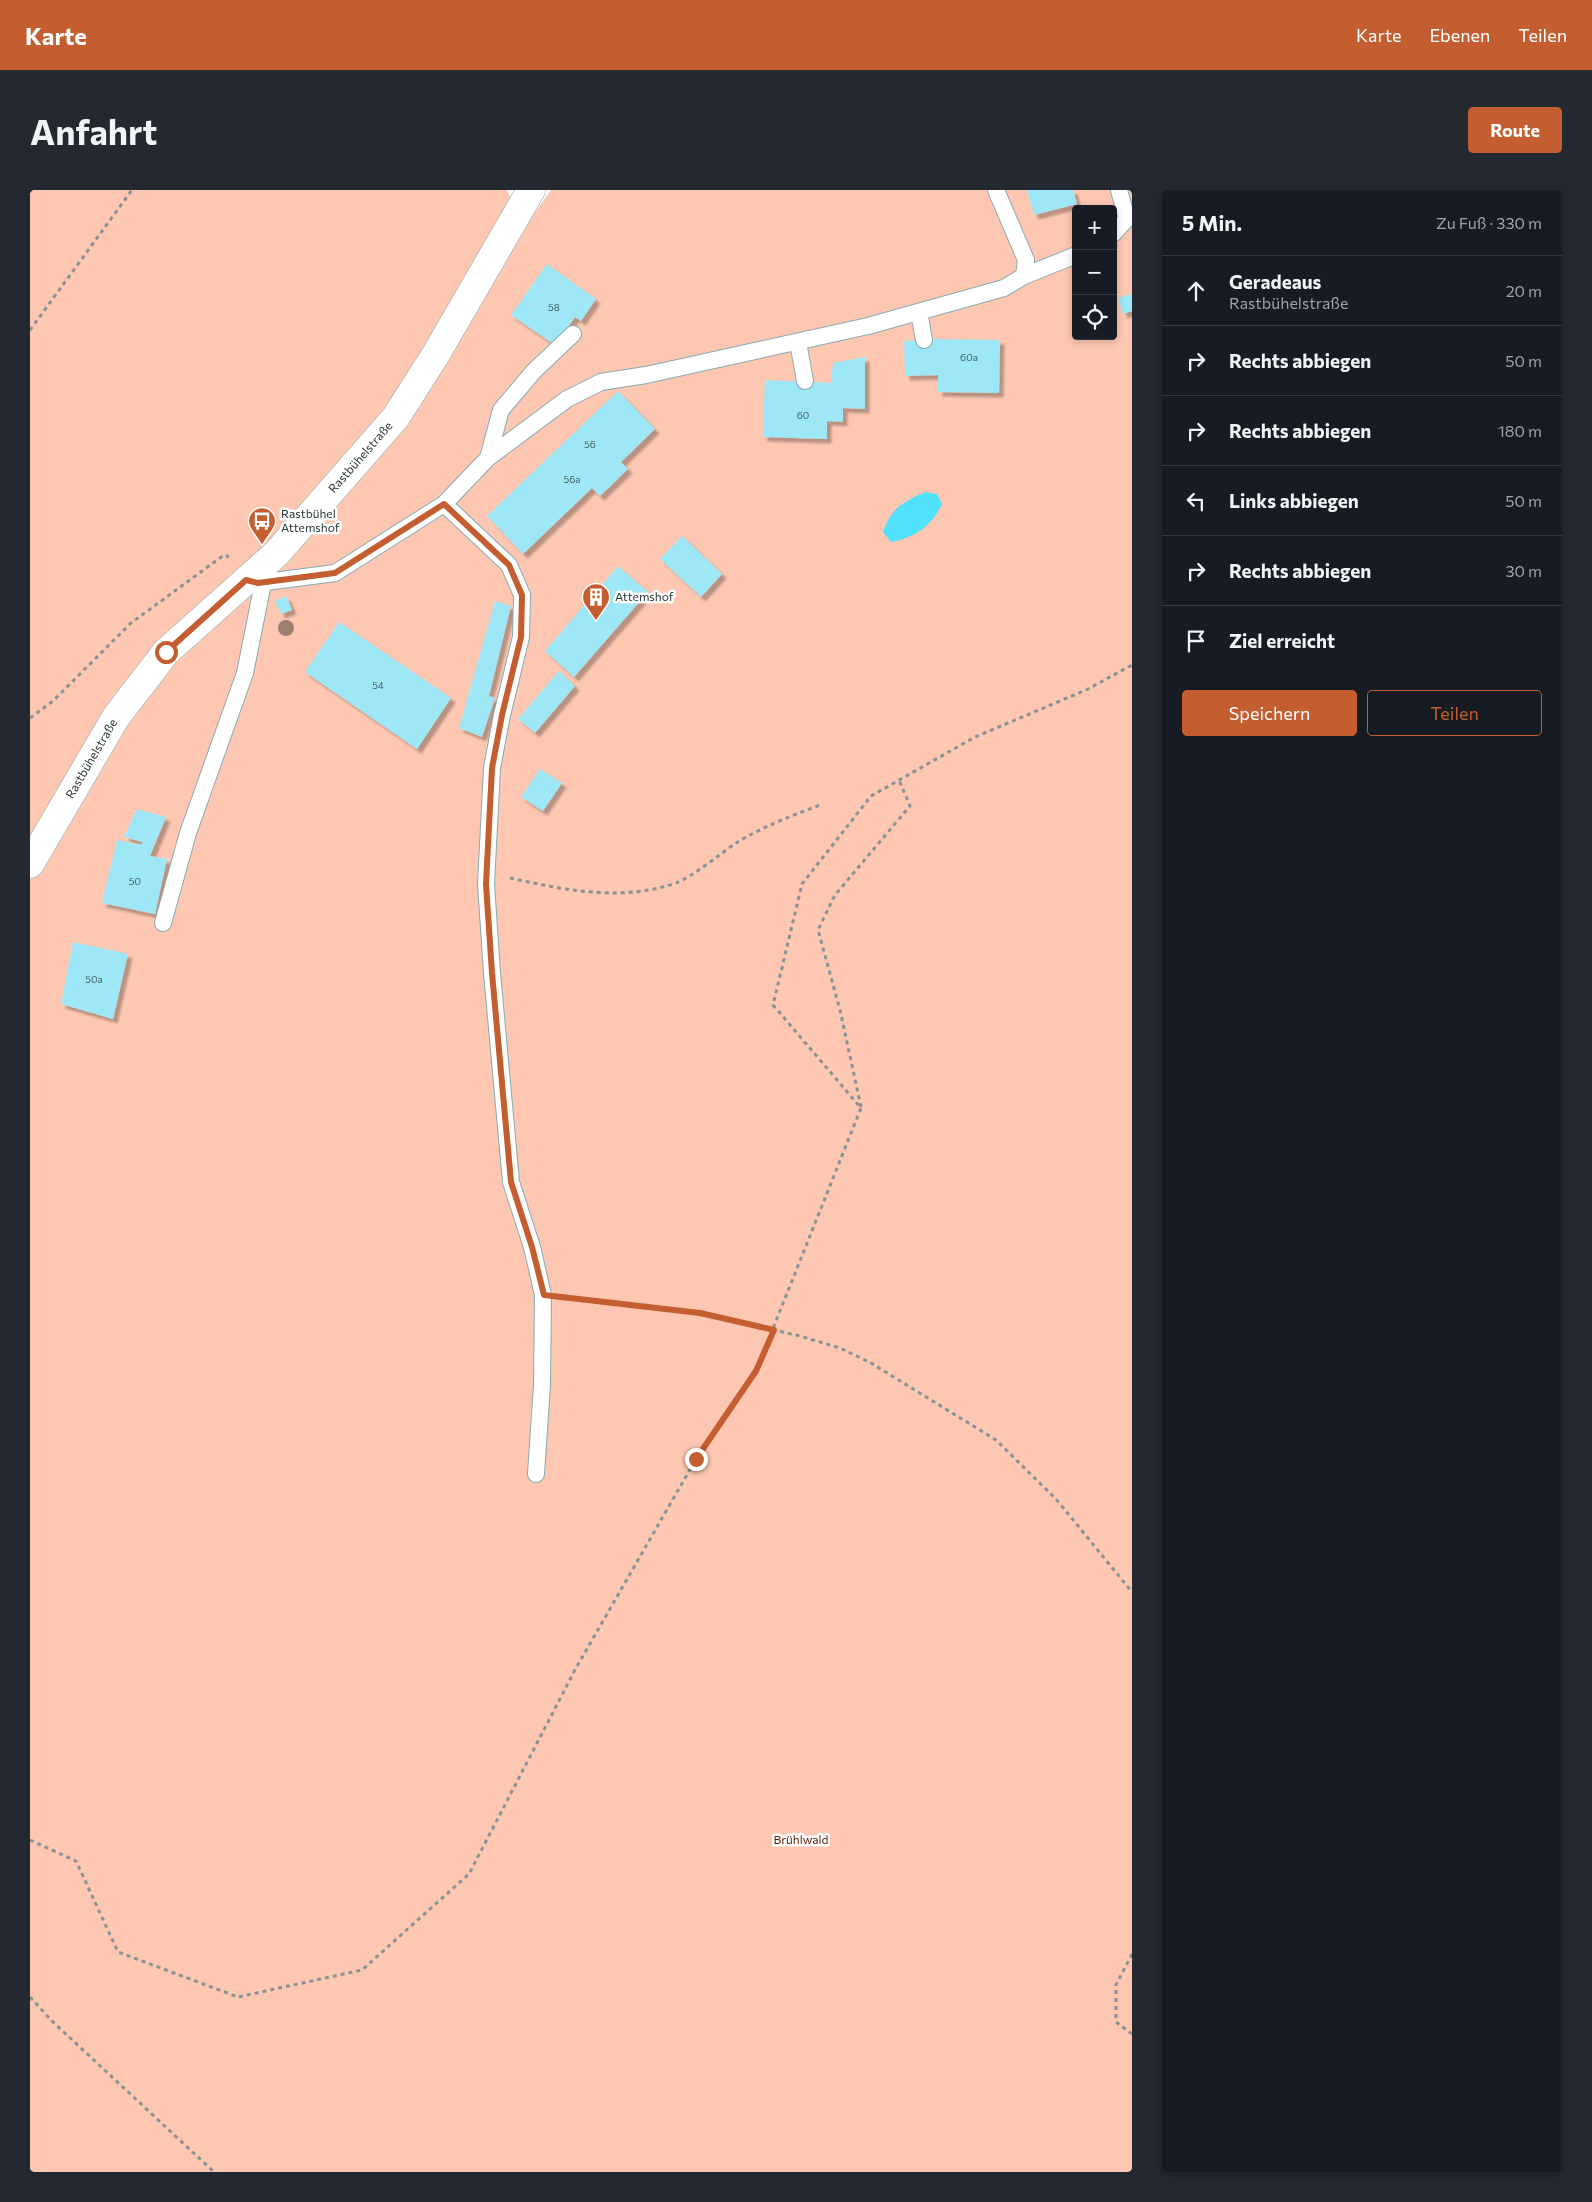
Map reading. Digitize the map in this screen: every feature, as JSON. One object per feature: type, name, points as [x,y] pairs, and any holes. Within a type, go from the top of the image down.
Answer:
[{"type":"street","name":"Rastbühelstraße","points":[[30,864],[116,717],[166,652],[256,577],[396,417],[436,354],[531,190]]},
{"type":"lane","points":[[996,190],[1026,260],[1024,276]]},
{"type":"lane","points":[[1117,230],[1127,219],[1119,190]]},
{"type":"lane","points":[[163,923],[188,833],[245,673],[256,577],[335,573],[444,504],[488,458],[567,399],[601,382],[646,375],[868,326],[1004,288],[1024,276],[1072,257]]},
{"type":"lane","points":[[919,312],[924,340]]},
{"type":"lane","points":[[488,458],[501,410],[534,371],[573,334]]},
{"type":"lane","points":[[798,342],[805,381]]},
{"type":"lane","points":[[444,504],[509,565],[522,595],[521,637],[502,715],[492,768],[487,873],[492,973],[511,1182],[532,1247],[544,1295],[542,1385],[536,1474]]},
{"type":"path","points":[[30,330],[132,190]]},
{"type":"path","points":[[30,718],[53,701],[131,623],[224,555],[256,577]]},
{"type":"path","points":[[861,1108],[773,1005],[802,884],[871,796],[975,737],[1086,690],[1132,665]]},
{"type":"path","points":[[30,1840],[76,1861],[118,1952],[238,1996],[362,1970],[468,1874],[576,1668],[696,1459],[756,1371],[774,1330],[861,1108],[840,1010],[818,930],[835,895],[910,806],[899,780]]},
{"type":"path","points":[[487,873],[562,890],[621,895],[677,883],[738,842],[779,820],[820,805]]},
{"type":"path","points":[[544,1295],[700,1313],[840,1348],[871,1362],[996,1440],[1056,1499],[1132,1592]]},
{"type":"path","points":[[1132,1954],[1116,1985],[1116,2022],[1132,2034]]},
{"type":"path","points":[[30,1997],[53,2022],[214,2172]]},
{"type":"green space","name":"Brühlwald","points":[[30,190],[507,190],[523,229],[551,190],[1132,190],[1132,2172],[30,2172]]},
{"type":"water","points":[[925,492],[937,494],[942,504],[938,512],[928,525],[915,534],[891,542],[883,532],[894,511],[904,503]]},
{"type":"building","points":[[1027,190],[1073,190],[1077,204],[1034,215]]},
{"type":"building","points":[[547,264],[596,299],[581,321],[575,317],[555,345],[511,315]]},
{"type":"building","points":[[1132,294],[1132,311],[1123,314],[1118,298]]},
{"type":"building","points":[[939,339],[1000,340],[999,393],[938,392],[938,375],[905,376],[904,341]]},
{"type":"building","points":[[865,357],[865,409],[843,408],[843,422],[827,421],[827,439],[763,437],[765,380],[831,383],[833,363]]},
{"type":"building","points":[[618,391],[655,429],[621,462],[628,469],[600,496],[592,488],[523,554],[487,516]]},
{"type":"building","points":[[682,536],[722,574],[701,597],[660,559]]},
{"type":"building","name":"Attemshof","points":[[618,566],[648,592],[574,677],[545,651]]},
{"type":"building","points":[[286,596],[292,610],[281,614],[275,601]]},
{"type":"building","points":[[495,601],[511,606],[489,696],[495,698],[482,737],[459,728]]},
{"type":"building","points":[[339,622],[451,698],[417,749],[305,672]]},
{"type":"building","points":[[559,671],[575,686],[535,733],[518,719]]},
{"type":"building","points":[[540,769],[562,783],[543,811],[521,797]]},
{"type":"building","points":[[137,809],[166,817],[150,856],[167,859],[155,914],[102,903],[117,840],[142,845],[142,842],[124,837]]},
{"type":"building","points":[[73,942],[128,954],[113,1019],[61,1004]]},
{"type":"place","name":"Rastbühel Attemshof","points":[[262,545]]},
{"type":"place","name":"Attemshof","points":[[596,621]]},
{"type":"route","points":[[166,652],[246,580],[258,583],[335,573],[444,504],[509,565],[522,595],[521,637],[502,715],[492,768],[486,884],[511,1182],[532,1247],[544,1295],[700,1313],[774,1330],[756,1371],[696,1459]]}]
